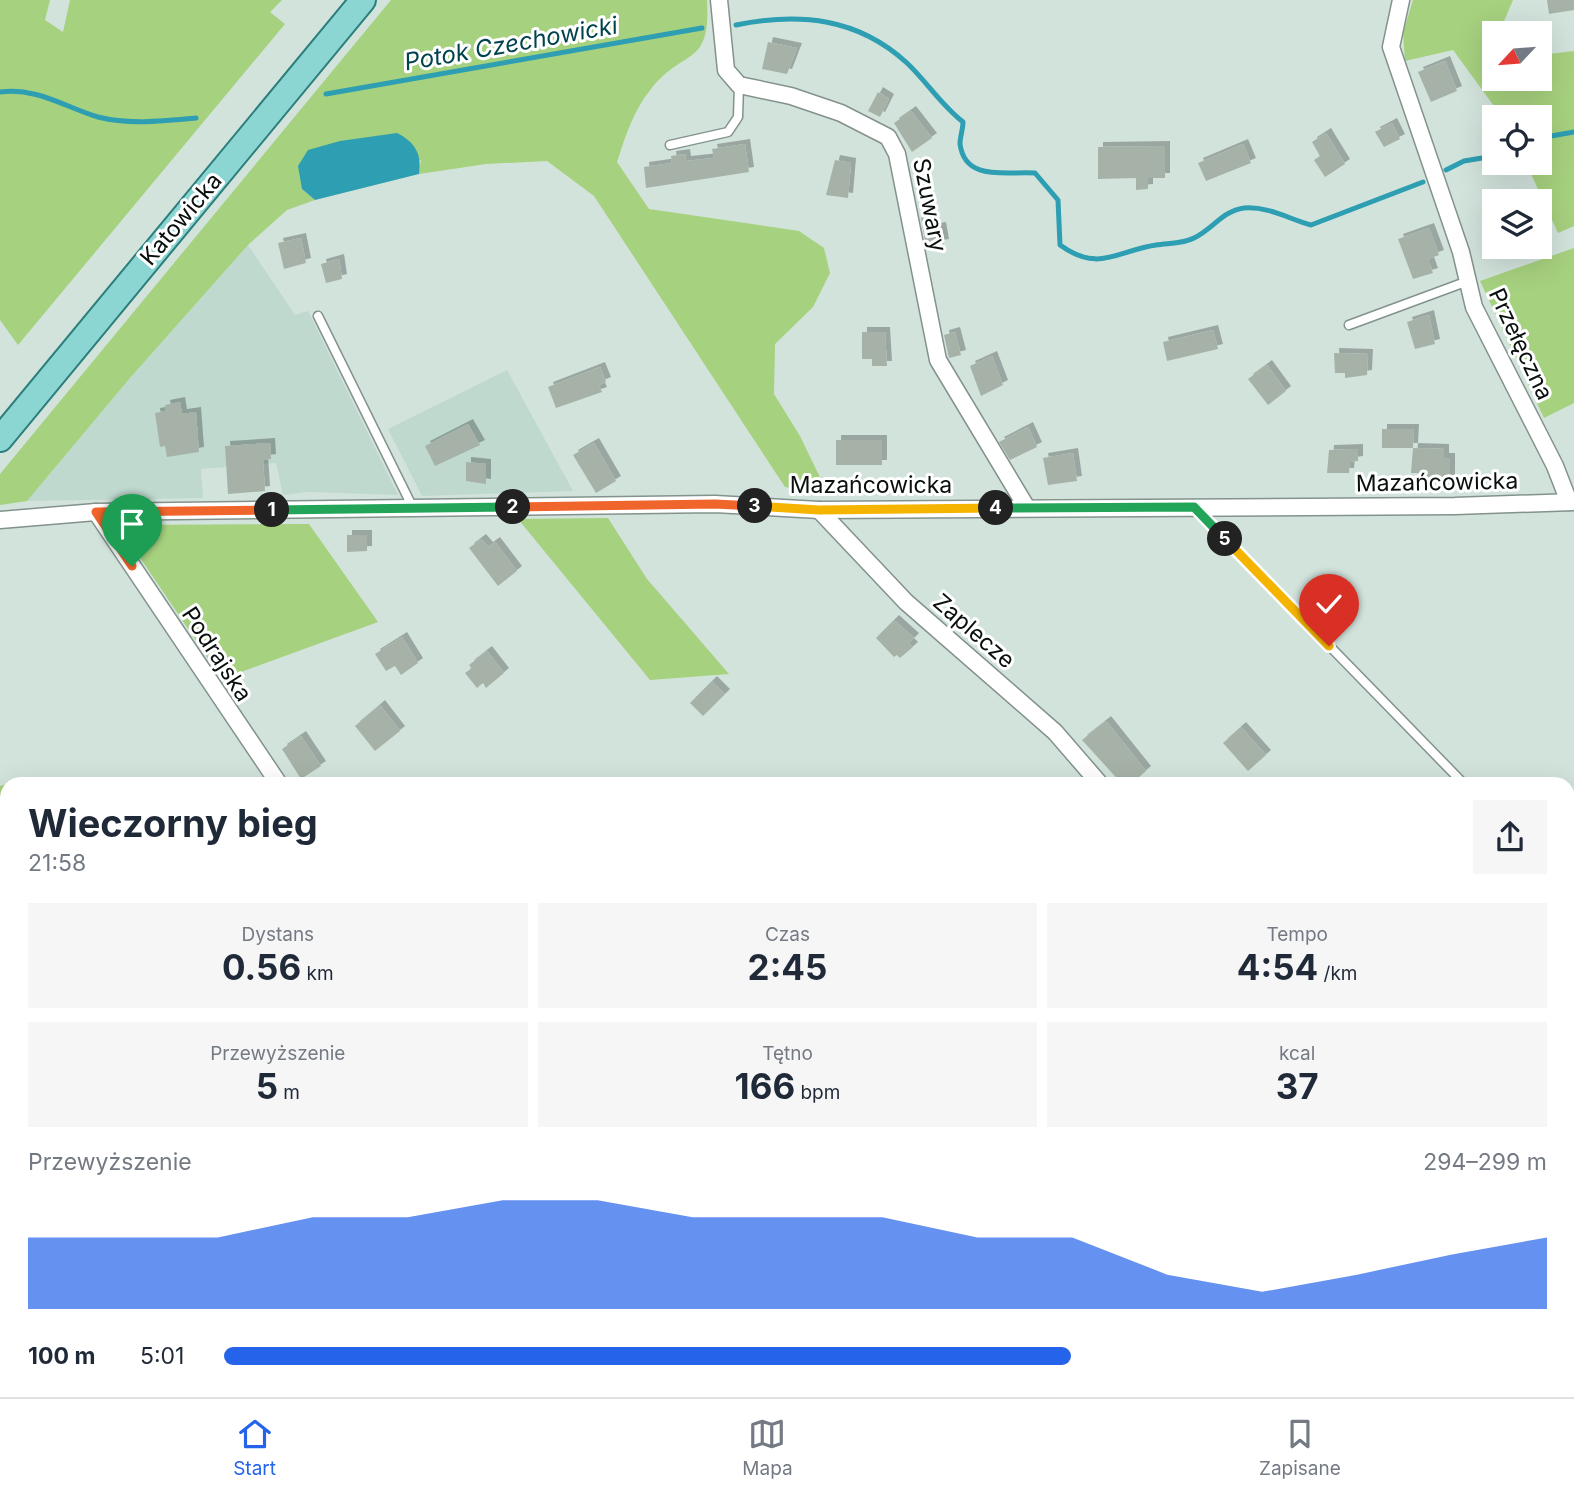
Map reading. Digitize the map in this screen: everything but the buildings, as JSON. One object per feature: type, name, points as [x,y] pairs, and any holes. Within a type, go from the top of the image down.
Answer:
[{"type":"main road","name":"Katowicka","points":[[0,439],[363,0]]},
{"type":"street","points":[[719,0],[726,70],[738,85]]},
{"type":"street","name":"Przełęczna","points":[[1401,0],[1391,47],[1461,252],[1474,307],[1572,502]]},
{"type":"street","name":"Szuwary","points":[[738,85],[791,96],[841,113],[888,137],[897,153],[938,360],[1027,508]]},
{"type":"street","name":"Mazańcowicka","points":[[0,520],[96,512],[715,504],[819,510],[1455,506],[1572,502]]},
{"type":"street","name":"Zaplecze","points":[[819,510],[906,602],[1055,733],[1094,777]]},
{"type":"street","name":"Podrajska","points":[[96,512],[274,777]]},
{"type":"lane","points":[[670,145],[728,132],[738,117],[738,85]]},
{"type":"lane","points":[[1349,324],[1468,281]]},
{"type":"lane","points":[[318,316],[413,508]]},
{"type":"lane","points":[[1194,507],[1457,777]]},
{"type":"shaded area","points":[[248,245],[295,315],[308,311],[398,495],[307,492],[283,495],[276,463],[201,469],[203,498],[27,501],[130,378]]},
{"type":"shaded area","points":[[507,370],[573,491],[422,496],[388,429]]},
{"type":"green space","points":[[0,0],[50,0],[45,20],[63,32],[70,0],[282,0],[270,12],[285,24],[18,345],[0,320]]},
{"type":"green space","points":[[391,0],[707,0],[705,37],[700,47],[663,76],[645,97],[631,124],[617,162],[649,209],[799,231],[824,248],[830,273],[813,307],[775,344],[774,394],[800,436],[829,496],[785,487],[594,196],[547,161],[486,164],[419,174],[421,160],[302,189],[315,200],[287,210],[248,245],[130,378],[27,501],[0,505],[0,474]]},
{"type":"green space","points":[[1413,0],[1513,0],[1504,21],[1482,21],[1482,90],[1453,50],[1405,61],[1403,33]]},
{"type":"green space","points":[[1574,51],[1574,226],[1558,233],[1552,220],[1552,189],[1538,189],[1531,175],[1552,175],[1552,105],[1493,105],[1483,91],[1552,91],[1552,54]]},
{"type":"green space","points":[[1574,248],[1574,403],[1544,418],[1480,281],[1543,259],[1552,259],[1552,256]]},
{"type":"green space","points":[[608,518],[647,579],[729,674],[650,680],[518,519]]},
{"type":"green space","points":[[309,524],[378,622],[222,679],[118,525]]},
{"type":"water","points":[[397,133],[416,149],[419,174],[315,200],[302,189],[298,166],[308,150],[340,141]]},
{"type":"waterway","name":"Potok Czechowicki","points":[[736,25],[783,19],[827,22],[869,36],[888,48],[907,63],[963,122],[960,144],[963,156],[970,164],[988,172],[1035,173],[1058,200],[1060,245],[1086,258],[1108,258],[1142,248],[1190,240],[1229,213],[1244,208],[1270,211],[1311,225],[1423,182]]},
{"type":"waterway","name":"Potok Czechowicki","points":[[326,94],[702,28]]},
{"type":"waterway","name":"Potok Czechowicki","points":[[0,92],[26,92],[98,117],[122,121],[196,118]]},
{"type":"waterway","name":"Potok Czechowicki","points":[[1552,136],[1574,132]]},
{"type":"waterway","name":"Potok Czechowicki","points":[[1446,170],[1464,161],[1482,158]]},
{"type":"route","points":[[132,566],[96,512],[715,504],[819,510],[1194,507],[1329,646]]}]
